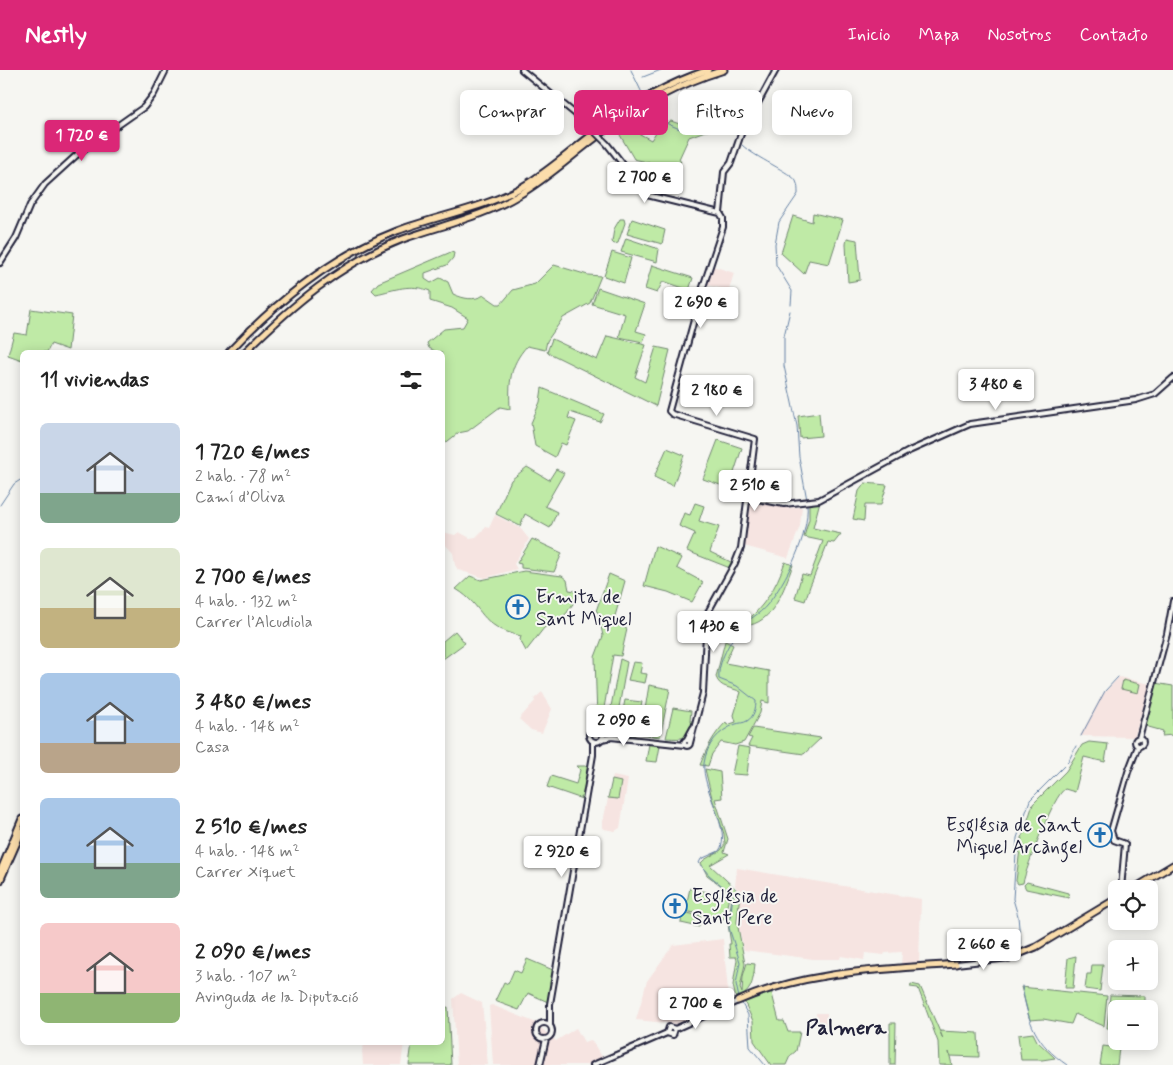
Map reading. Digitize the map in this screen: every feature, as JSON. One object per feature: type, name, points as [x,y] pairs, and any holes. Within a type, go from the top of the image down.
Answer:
[{"type":"highway","points":[[231,350],[281,302],[310,279],[353,251],[399,230],[471,209],[509,194],[539,176],[641,100],[708,70]]},
{"type":"highway","points":[[247,350],[290,310],[357,261],[404,239],[471,218],[508,201],[547,177],[596,137],[643,105],[696,80],[724,70]]},
{"type":"highway","points":[[0,872],[20,824]]},
{"type":"highway","points":[[0,881],[20,836]]},
{"type":"highway","points":[[1148,880],[1173,865]]},
{"type":"highway","points":[[1009,958],[1036,947],[1108,904]]},
{"type":"highway","points":[[738,1001],[781,984],[811,977],[956,964]]},
{"type":"street","points":[[0,263],[16,238],[30,205],[45,184],[80,152],[146,105],[160,84],[166,70]]},
{"type":"street","points":[[522,70],[585,122],[607,144],[648,196],[677,200],[720,213]]},
{"type":"street","points":[[593,742],[612,737],[675,742],[685,741],[690,744],[703,693],[707,614],[736,563],[741,548],[755,439],[672,414],[670,411],[703,287],[723,225],[723,218],[720,213],[723,174],[731,163],[739,139],[776,70]]},
{"type":"street","points":[[747,497],[784,504],[808,502],[828,497],[909,451],[970,424],[1136,400],[1155,394],[1173,378]]},
{"type":"street","points":[[1122,880],[1125,844],[1114,840],[1112,831],[1128,772],[1138,746],[1135,742],[1138,738],[1163,646],[1173,601]]},
{"type":"street","points":[[685,741],[696,719]]},
{"type":"street","points":[[540,1065],[543,1047],[546,1039],[552,1032],[550,1004],[593,756],[593,742],[589,737],[591,730],[598,728],[603,733],[612,737]]},
{"type":"street","points":[[593,756],[603,733]]},
{"type":"street","points":[[956,964],[1009,958]]},
{"type":"street","points":[[593,1065],[667,1033],[673,1035],[675,1028],[738,1001]]},
{"type":"street","points":[[543,1047],[536,1030],[543,1023],[550,1004]]},
{"type":"street","points":[[543,1023],[550,1025]]},
{"type":"street","points":[[541,1039],[546,1039]]},
{"type":"shaded area","points":[[713,266],[734,273],[729,290],[707,285]]},
{"type":"shaded area","points":[[749,503],[787,508],[802,507],[800,526],[788,558],[744,546]]},
{"type":"shaded area","points":[[495,515],[520,528],[529,539],[514,564],[517,569],[485,578],[458,570],[453,553],[445,544],[445,532],[455,535],[459,532],[470,538],[476,537],[486,527],[489,528]]},
{"type":"shaded area","points":[[1119,677],[1150,684],[1135,735],[1133,737],[1080,736],[1102,695]]},
{"type":"shaded area","points":[[542,692],[552,709],[542,733],[531,730],[519,719],[535,701],[534,699]]},
{"type":"shaded area","points":[[613,776],[628,779],[620,828],[615,831],[604,829],[602,826]]},
{"type":"shaded area","points":[[737,868],[921,899],[919,964],[901,965],[902,952],[885,953],[884,955],[865,953],[864,960],[841,956],[840,959],[813,959],[744,950],[737,922],[740,892],[735,886]]},
{"type":"shaded area","points":[[723,939],[729,1001],[677,1024],[636,1020],[647,981],[673,945]]},
{"type":"shaded area","points":[[461,993],[482,1003],[488,1065],[457,1065],[453,999]]},
{"type":"shaded area","points":[[492,1005],[534,1022],[556,1041],[576,1028],[584,1042],[591,1040],[603,1058],[586,1065],[493,1065],[489,1006]]},
{"type":"shaded area","points":[[816,1013],[827,1013],[827,1030],[817,1030]]},
{"type":"shaded area","points":[[364,1045],[404,1045],[401,1065],[363,1065],[362,1050]]},
{"type":"green space","points":[[671,121],[678,124],[678,135],[694,135],[689,137],[679,159],[681,162],[663,166],[634,159],[620,135],[642,135],[651,140],[654,135],[668,135],[668,122]]},
{"type":"green space","points":[[813,213],[843,220],[829,264],[809,260],[804,274],[781,253],[793,216],[812,222]]},
{"type":"green space","points":[[620,219],[624,219],[625,223],[618,243],[614,244],[612,242],[614,229]]},
{"type":"green space","points":[[632,219],[665,230],[662,244],[627,234]]},
{"type":"green space","points":[[626,238],[659,249],[657,262],[621,252]]},
{"type":"green space","points":[[847,238],[857,240],[860,280],[848,282],[846,244]]},
{"type":"green space","points":[[451,252],[454,253],[453,258],[447,265],[425,273],[425,279],[431,283],[440,278],[448,282],[453,294],[469,299],[484,295],[497,304],[501,304],[513,290],[535,284],[554,265],[588,275],[601,276],[590,303],[563,318],[547,341],[545,350],[527,346],[521,353],[511,375],[510,409],[500,407],[468,431],[458,433],[445,443],[445,350],[433,350],[429,348],[427,343],[444,329],[463,327],[468,318],[452,308],[430,301],[430,291],[409,287],[376,294],[372,290],[378,283]]},
{"type":"green space","points":[[612,252],[631,258],[624,283],[604,276]]},
{"type":"green space","points":[[652,265],[693,278],[689,290],[663,281],[657,293],[645,289]]},
{"type":"green space","points":[[598,288],[645,304],[636,331],[646,334],[643,342],[619,337],[625,314],[592,304]]},
{"type":"green space","points":[[31,309],[72,315],[68,350],[51,344],[48,350],[20,350],[20,359],[8,355],[14,333],[27,335]]},
{"type":"green space","points":[[607,336],[646,345],[635,377],[645,382],[656,347],[670,350],[656,406],[547,352],[552,339],[597,360]]},
{"type":"green space","points":[[542,388],[604,414],[600,422],[570,412],[568,418],[576,421],[566,445],[561,443],[555,457],[535,446],[531,423],[540,402]]},
{"type":"green space","points":[[819,413],[821,436],[800,438],[798,416]]},
{"type":"green space","points":[[718,440],[742,448],[729,488],[703,479]]},
{"type":"green space","points":[[667,448],[684,455],[673,486],[654,477]]},
{"type":"green space","points":[[527,467],[549,480],[556,469],[564,473],[545,506],[557,512],[550,528],[525,514],[520,526],[496,514],[511,480]]},
{"type":"green space","points":[[865,483],[887,485],[881,505],[865,505],[864,521],[853,519],[859,491]]},
{"type":"green space","points":[[820,501],[813,528],[841,534],[834,543],[828,542],[805,601],[795,598],[802,574],[810,576],[823,541],[804,537],[809,519],[809,504]]},
{"type":"green space","points":[[695,503],[704,506],[699,521],[719,527],[710,552],[733,563],[730,568],[687,551],[695,533],[679,526],[684,513],[690,515]]},
{"type":"green space","points":[[532,539],[562,553],[554,572],[521,568],[521,564],[517,563]]},
{"type":"green space","points":[[655,546],[682,558],[677,568],[703,582],[692,602],[668,592],[644,586]]},
{"type":"green space","points":[[785,562],[793,565],[786,584],[770,612],[754,624],[742,625],[757,611],[768,596],[778,580]]},
{"type":"green space","points":[[524,571],[562,576],[567,580],[569,590],[581,592],[566,614],[544,628],[526,651],[520,640],[521,636],[497,627],[483,616],[466,596],[456,589],[470,576],[481,580]]},
{"type":"green space","points":[[609,574],[625,581],[613,623],[627,629],[621,656],[613,655],[601,726],[597,719],[595,657],[603,636],[598,612],[596,611]]},
{"type":"green space","points":[[455,631],[465,643],[445,658],[445,639]]},
{"type":"green space","points":[[725,641],[733,645],[725,663],[769,671],[769,703],[762,701],[760,713],[744,742],[735,745],[721,742],[712,754],[708,766],[700,765],[721,727],[726,722],[727,725],[736,722],[734,715],[741,692],[723,686],[716,677]]},
{"type":"green space","points":[[620,659],[627,662],[618,713],[610,712]]},
{"type":"green space","points":[[633,662],[642,663],[640,673],[647,674],[645,683],[628,680]]},
{"type":"green space","points":[[1123,680],[1140,684],[1138,693],[1121,689]]},
{"type":"green space","points":[[1155,683],[1173,686],[1173,735],[1162,736],[1163,731],[1145,726]]},
{"type":"green space","points":[[649,685],[670,689],[660,737],[641,734]]},
{"type":"green space","points":[[625,700],[642,702],[635,735],[619,731]]},
{"type":"green space","points":[[673,708],[691,711],[690,721],[693,721],[686,735],[681,738],[666,738]]},
{"type":"green space","points":[[753,728],[821,738],[804,754],[748,746],[752,738],[748,737]]},
{"type":"green space","points":[[1089,742],[1108,744],[1105,762],[1084,757],[1075,792],[1065,789],[1060,794],[1041,832],[1023,883],[1018,884],[1016,881],[1021,841],[1033,804],[1066,771],[1082,745]]},
{"type":"green space","points":[[649,744],[660,746],[657,762],[646,761]]},
{"type":"green space","points":[[738,746],[750,748],[747,775],[732,774]]},
{"type":"green space","points":[[576,766],[588,766],[582,799],[547,787],[551,776],[576,784],[580,770]]},
{"type":"green space","points":[[705,769],[720,772],[722,798],[715,799],[728,839],[724,852],[729,854],[710,865],[740,893],[737,922],[745,964],[740,988],[742,993],[743,976],[747,963],[755,964],[753,980],[749,989],[736,999],[733,985],[737,960],[736,957],[730,957],[729,944],[731,944],[728,924],[731,893],[707,875],[701,863],[721,850],[725,844],[724,834]]},
{"type":"green space","points":[[612,780],[621,782],[618,799],[608,798]]},
{"type":"green space","points":[[1027,882],[1068,893],[1069,898],[1026,889],[1024,885]]},
{"type":"green space","points":[[690,888],[729,897],[724,919],[685,911]]},
{"type":"green space","points":[[682,912],[701,916],[699,927],[681,923]]},
{"type":"green space","points":[[1076,956],[1073,988],[1065,988],[1068,958]]},
{"type":"green space","points":[[527,959],[553,970],[548,1002],[528,993],[519,1010],[495,1001],[504,982],[508,984],[514,970],[521,973]]},
{"type":"green space","points":[[1092,965],[1103,965],[1100,991],[1085,989],[1087,974],[1091,974]]},
{"type":"green space","points":[[911,984],[920,986],[943,1039],[940,1031],[978,1033],[979,1057],[950,1056],[949,1052],[952,1065],[939,1065],[938,1042],[918,988],[910,987]]},
{"type":"green space","points":[[1021,987],[1107,996],[1104,1026],[1075,1014],[1071,1024],[1043,1019],[1030,1020]]},
{"type":"green space","points":[[771,990],[779,1021],[784,1021],[788,1032],[800,1032],[796,1051],[790,1056],[786,1065],[771,1065],[754,1041],[753,1021],[744,1001]]},
{"type":"green space","points":[[1110,995],[1145,996],[1145,1000],[1110,1000]]},
{"type":"green space","points":[[448,1007],[451,1065],[409,1065],[412,1045],[445,1045],[445,1008]]},
{"type":"green space","points":[[890,1023],[896,1023],[895,1065],[890,1065]]},
{"type":"green space","points":[[1033,1033],[1037,1041],[1055,1058],[1021,1060],[1018,1035]]},
{"type":"green space","points":[[1103,1046],[1108,1047],[1108,1050],[1119,1050],[1117,1065],[1100,1065]]},
{"type":"waterway","points":[[631,70],[641,90]]},
{"type":"waterway","points":[[643,77],[661,70]]},
{"type":"waterway","points":[[668,124],[678,128]]},
{"type":"waterway","points":[[742,145],[755,155],[788,174],[797,184],[798,194],[779,222],[775,244],[776,265],[792,291],[791,305]]},
{"type":"waterway","points":[[790,311],[784,336],[784,366],[797,426],[799,457],[807,500]]},
{"type":"waterway","points":[[0,505],[14,484],[20,480]]},
{"type":"waterway","points":[[739,998],[736,984],[740,962],[729,928],[733,895],[709,875],[699,863],[701,859],[719,851],[722,843],[720,822],[707,785],[704,763],[705,756],[714,739],[724,730],[747,721],[756,707],[756,701],[737,686],[719,679],[720,666],[737,632],[767,605],[789,571],[805,529],[807,504]]},
{"type":"waterway","points":[[1081,736],[1105,691],[1118,677]]},
{"type":"waterway","points":[[1021,951],[1018,916],[1013,899],[1017,838],[1030,800],[1068,762],[1076,746]]},
{"type":"waterway","points":[[1022,986],[1030,1021],[1040,1040],[1047,1049],[1067,1065]]},
{"type":"waterway","points":[[741,1002],[748,1015],[750,1047],[765,1065]]},
{"type":"place","name":"Ermita de Sant Miquel","points":[[518,607]]},
{"type":"place","name":"Església de Sant Miquel Arcàngel","points":[[1100,835]]},
{"type":"place","name":"Església de Sant Pere","points":[[675,906]]},
{"type":"district","name":"Palmera","points":[[846,1027]]}]
